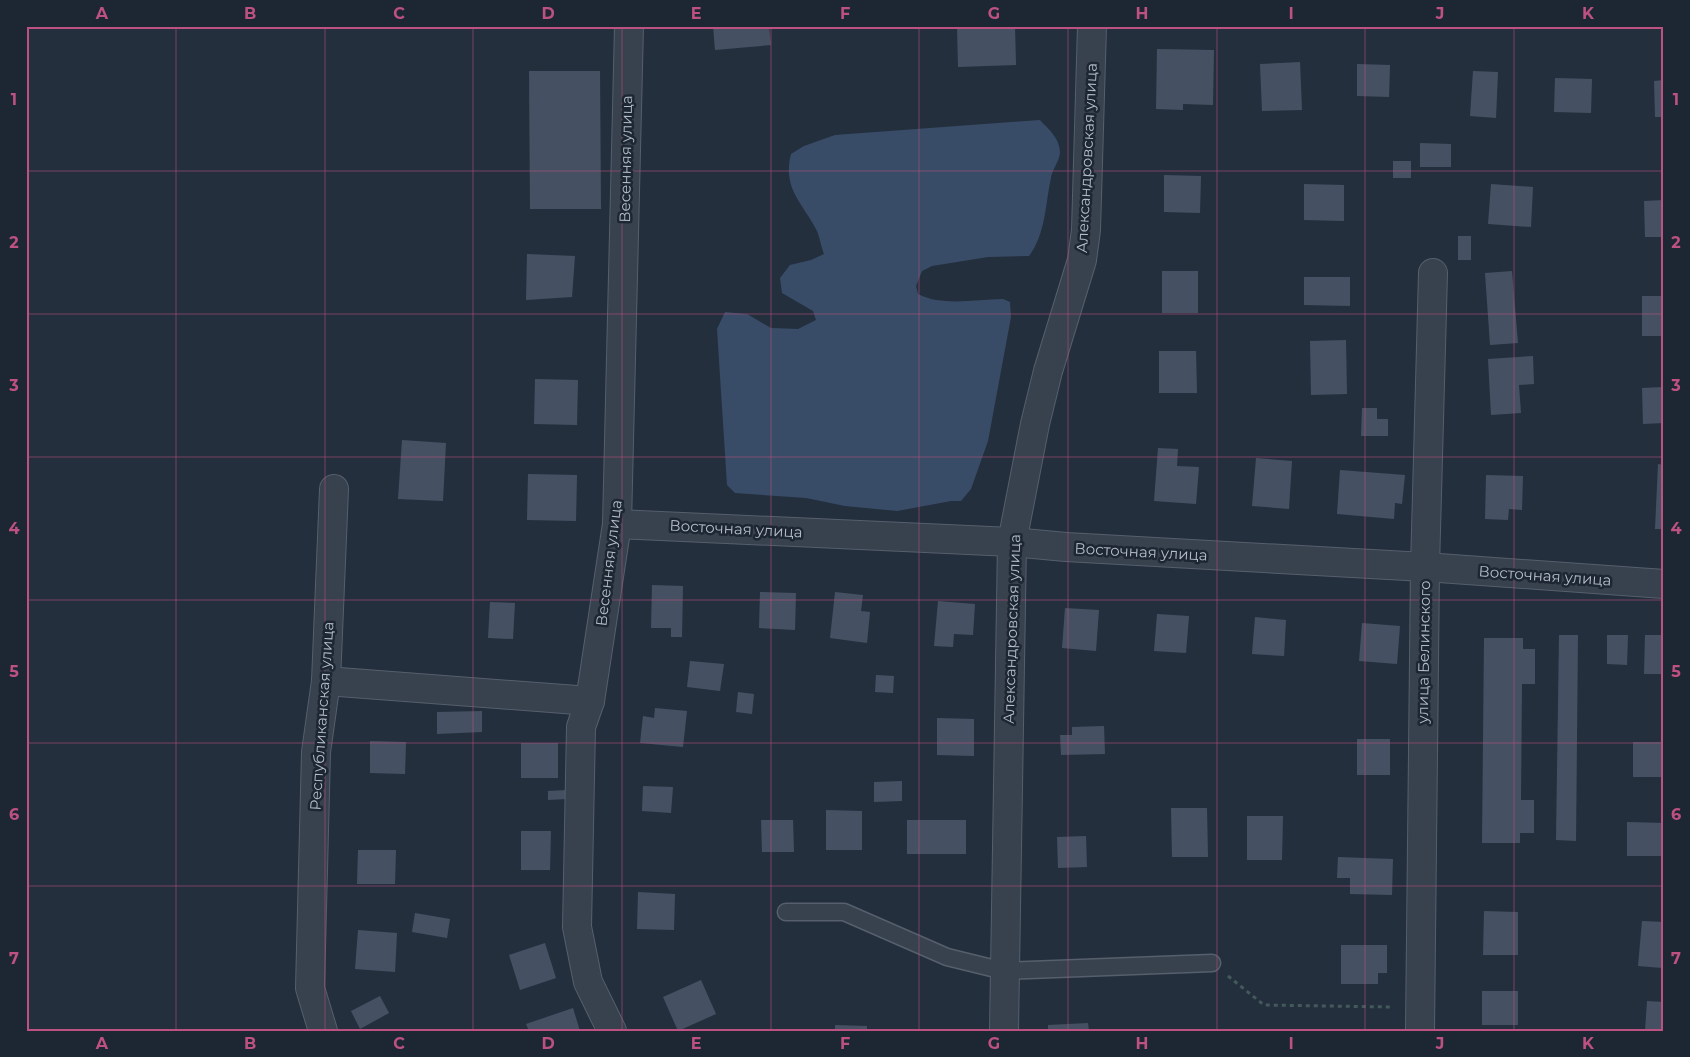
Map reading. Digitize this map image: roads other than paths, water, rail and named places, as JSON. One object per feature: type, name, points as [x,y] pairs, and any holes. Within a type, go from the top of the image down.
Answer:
[{"type":"street","name":"Весенняя улица","points":[[612,1031],[588,982],[577,927],[581,727],[590,701],[617,524],[629,26]]},
{"type":"street","name":"Александровская улица","points":[[1004,1031],[1012,542],[1035,424],[1048,371],[1082,260],[1086,230],[1092,26]]},
{"type":"street","name":"улица Белинского","points":[[1420,1019],[1425,566],[1433,273]]},
{"type":"street","name":"Республиканская улица","points":[[323,1031],[310,988],[316,752],[326,681],[334,489]]},
{"type":"street","name":"Восточная улица","points":[[617,524],[1012,542],[1066,547],[1425,566],[1664,584]]},
{"type":"street","points":[[326,681],[590,701]]},
{"type":"lane","points":[[786,912],[844,912],[947,957],[1004,971],[1212,964]]},
{"type":"water","points":[[1040,120],[1056,138],[1060,152],[1052,175],[1042,228],[1035,247],[1029,256],[988,257],[932,266],[922,271],[916,286],[918,294],[938,300],[1003,299],[1010,302],[1011,317],[988,441],[971,489],[961,501],[951,501],[897,511],[845,506],[806,498],[735,493],[727,485],[717,329],[725,312],[747,314],[771,328],[798,329],[816,320],[813,311],[782,293],[780,278],[790,265],[811,260],[824,254],[817,231],[795,195],[789,177],[791,154],[804,146],[835,135]]}]
